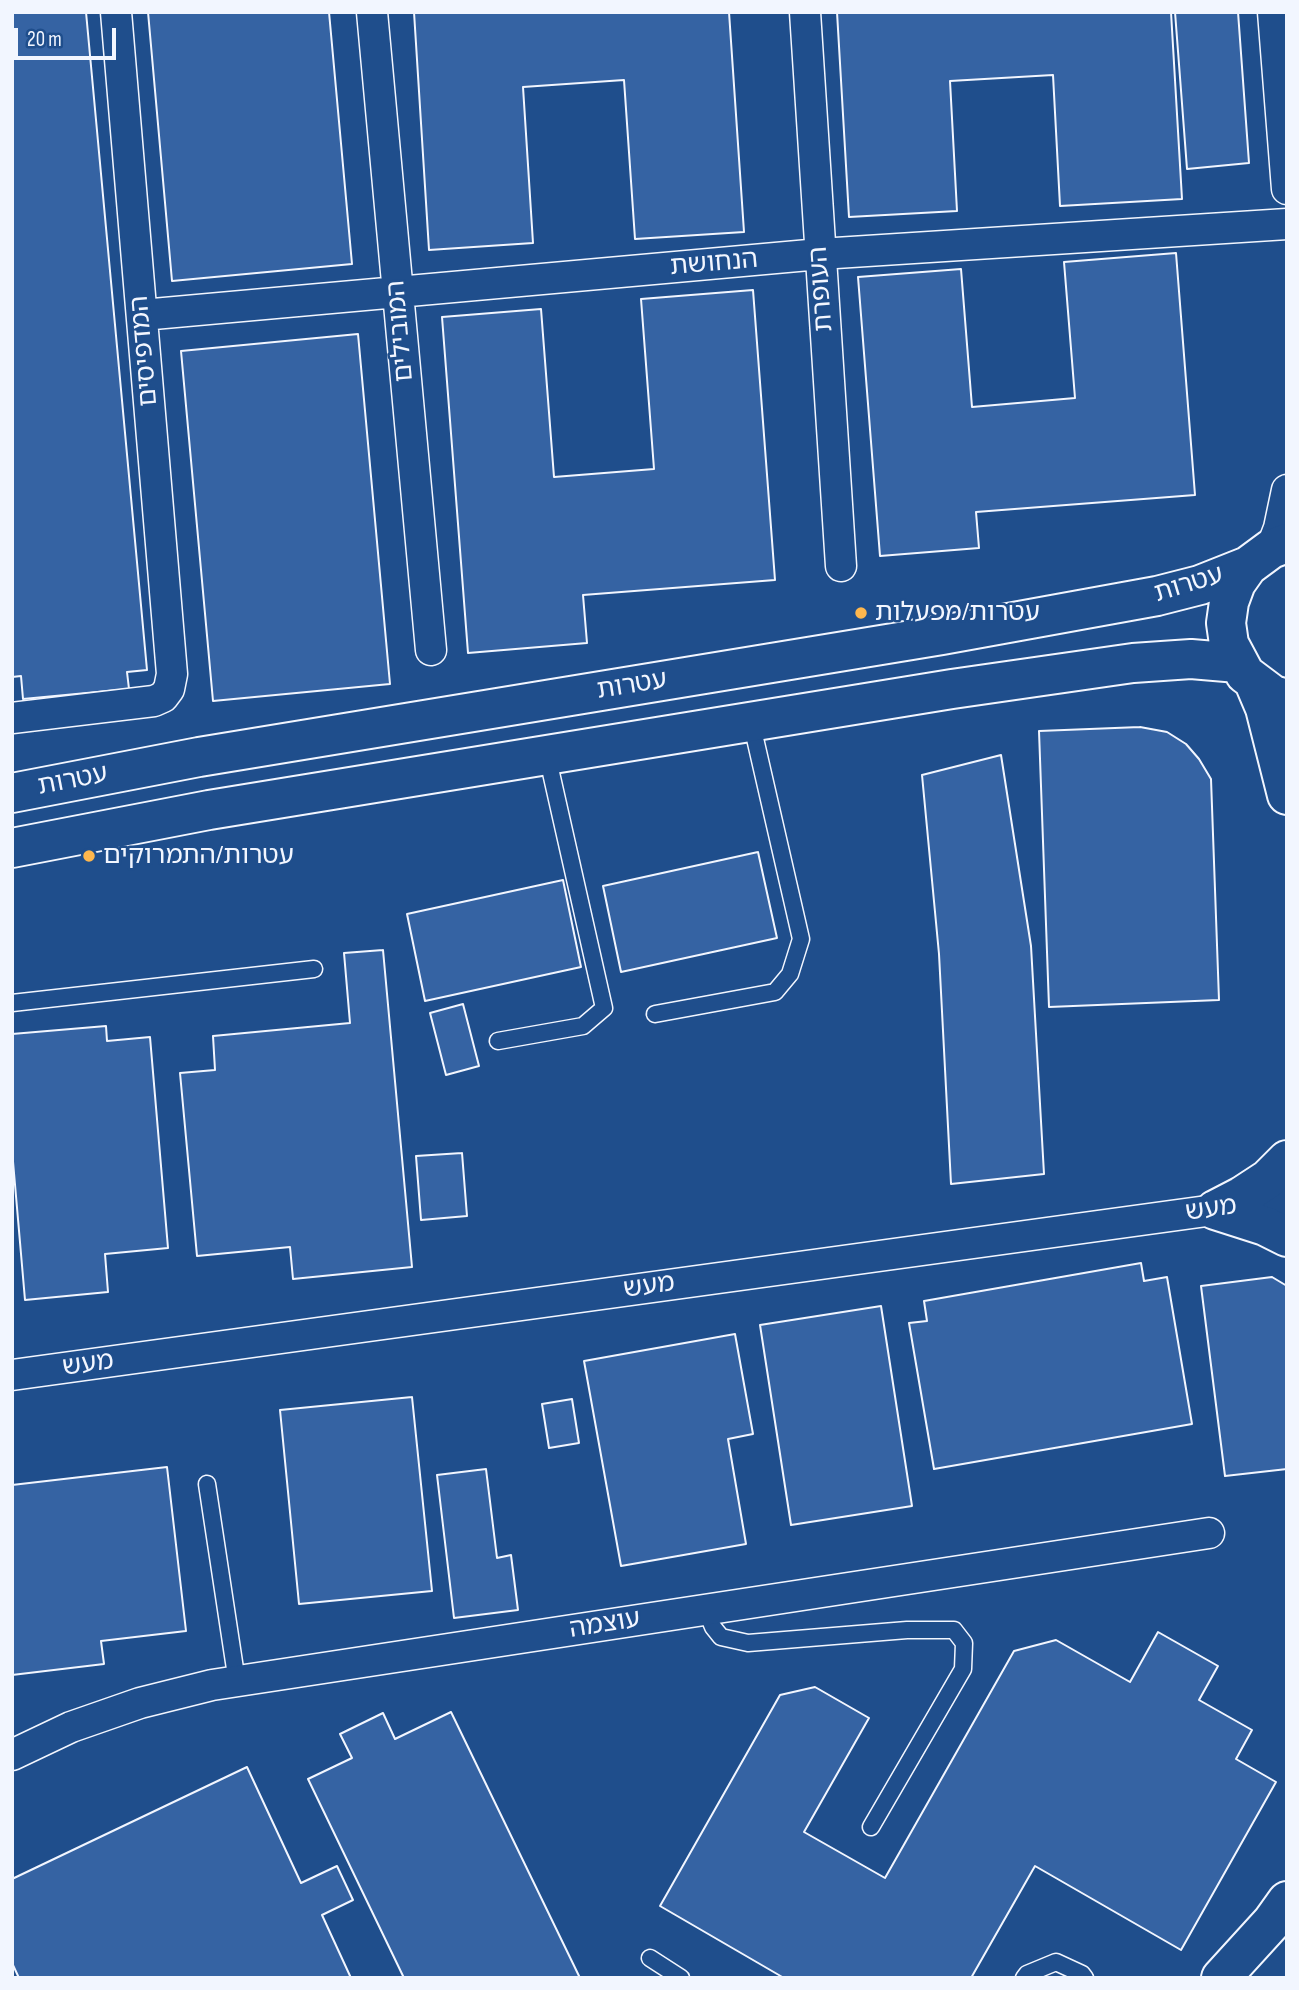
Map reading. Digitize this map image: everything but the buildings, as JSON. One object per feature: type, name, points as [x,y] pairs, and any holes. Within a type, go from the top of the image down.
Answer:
[{"type":"street","name":"המדפיסים","points":[[12,718],[154,701],[169,690],[173,674],[116,12]]},
{"type":"street","name":"המובילים","points":[[372,12],[431,650]]},
{"type":"street","name":"העופרת","points":[[805,12],[841,566]]},
{"type":"street","points":[[1273,12],[1287,189]]},
{"type":"street","name":"הנחושת","points":[[142,315],[820,254],[1287,224]]},
{"type":"street","points":[[1287,490],[1279,528],[1269,552],[1236,583],[1229,602],[1226,623],[1229,644],[1259,681],[1287,795]]},
{"type":"street","name":"עטרות","points":[[12,793],[200,757],[942,635],[1157,596],[1200,585],[1269,552]]},
{"type":"street","name":"עטרות","points":[[12,848],[209,810],[952,689],[1133,663],[1191,659],[1259,681]]},
{"type":"street","points":[[1215,1210],[1251,1190],[1287,1160]]},
{"type":"street","name":"מעש","points":[[12,1375],[1287,1200]]},
{"type":"street","points":[[1215,1210],[1265,1226],[1287,1237]]},
{"type":"street","name":"עוצמה","points":[[12,1755],[71,1727],[140,1703],[212,1685],[1209,1533]]},
{"type":"street","points":[[1221,1978],[1272,1922],[1287,1901]]},
{"type":"lane","points":[[655,1014],[775,992],[790,974],[801,939],[751,722]]},
{"type":"lane","points":[[498,1041],[583,1026],[604,1007],[547,755]]},
{"type":"lane","points":[[12,1003],[314,969]]},
{"type":"lane","points":[[207,1484],[237,1682]]},
{"type":"lane","points":[[706,1610],[713,1627],[721,1637],[748,1643],[907,1630],[954,1630],[964,1643],[963,1669],[871,1827]]},
{"type":"lane","points":[[650,1958],[681,1978]]},
{"type":"lane","points":[[1024,1978],[1027,1974],[1056,1962],[1085,1978]]},
{"type":"place","name":"עטרות/מפעלות","points":[[861,613]]},
{"type":"place","name":"עטרות/התמרוקים","points":[[89,856]]}]
